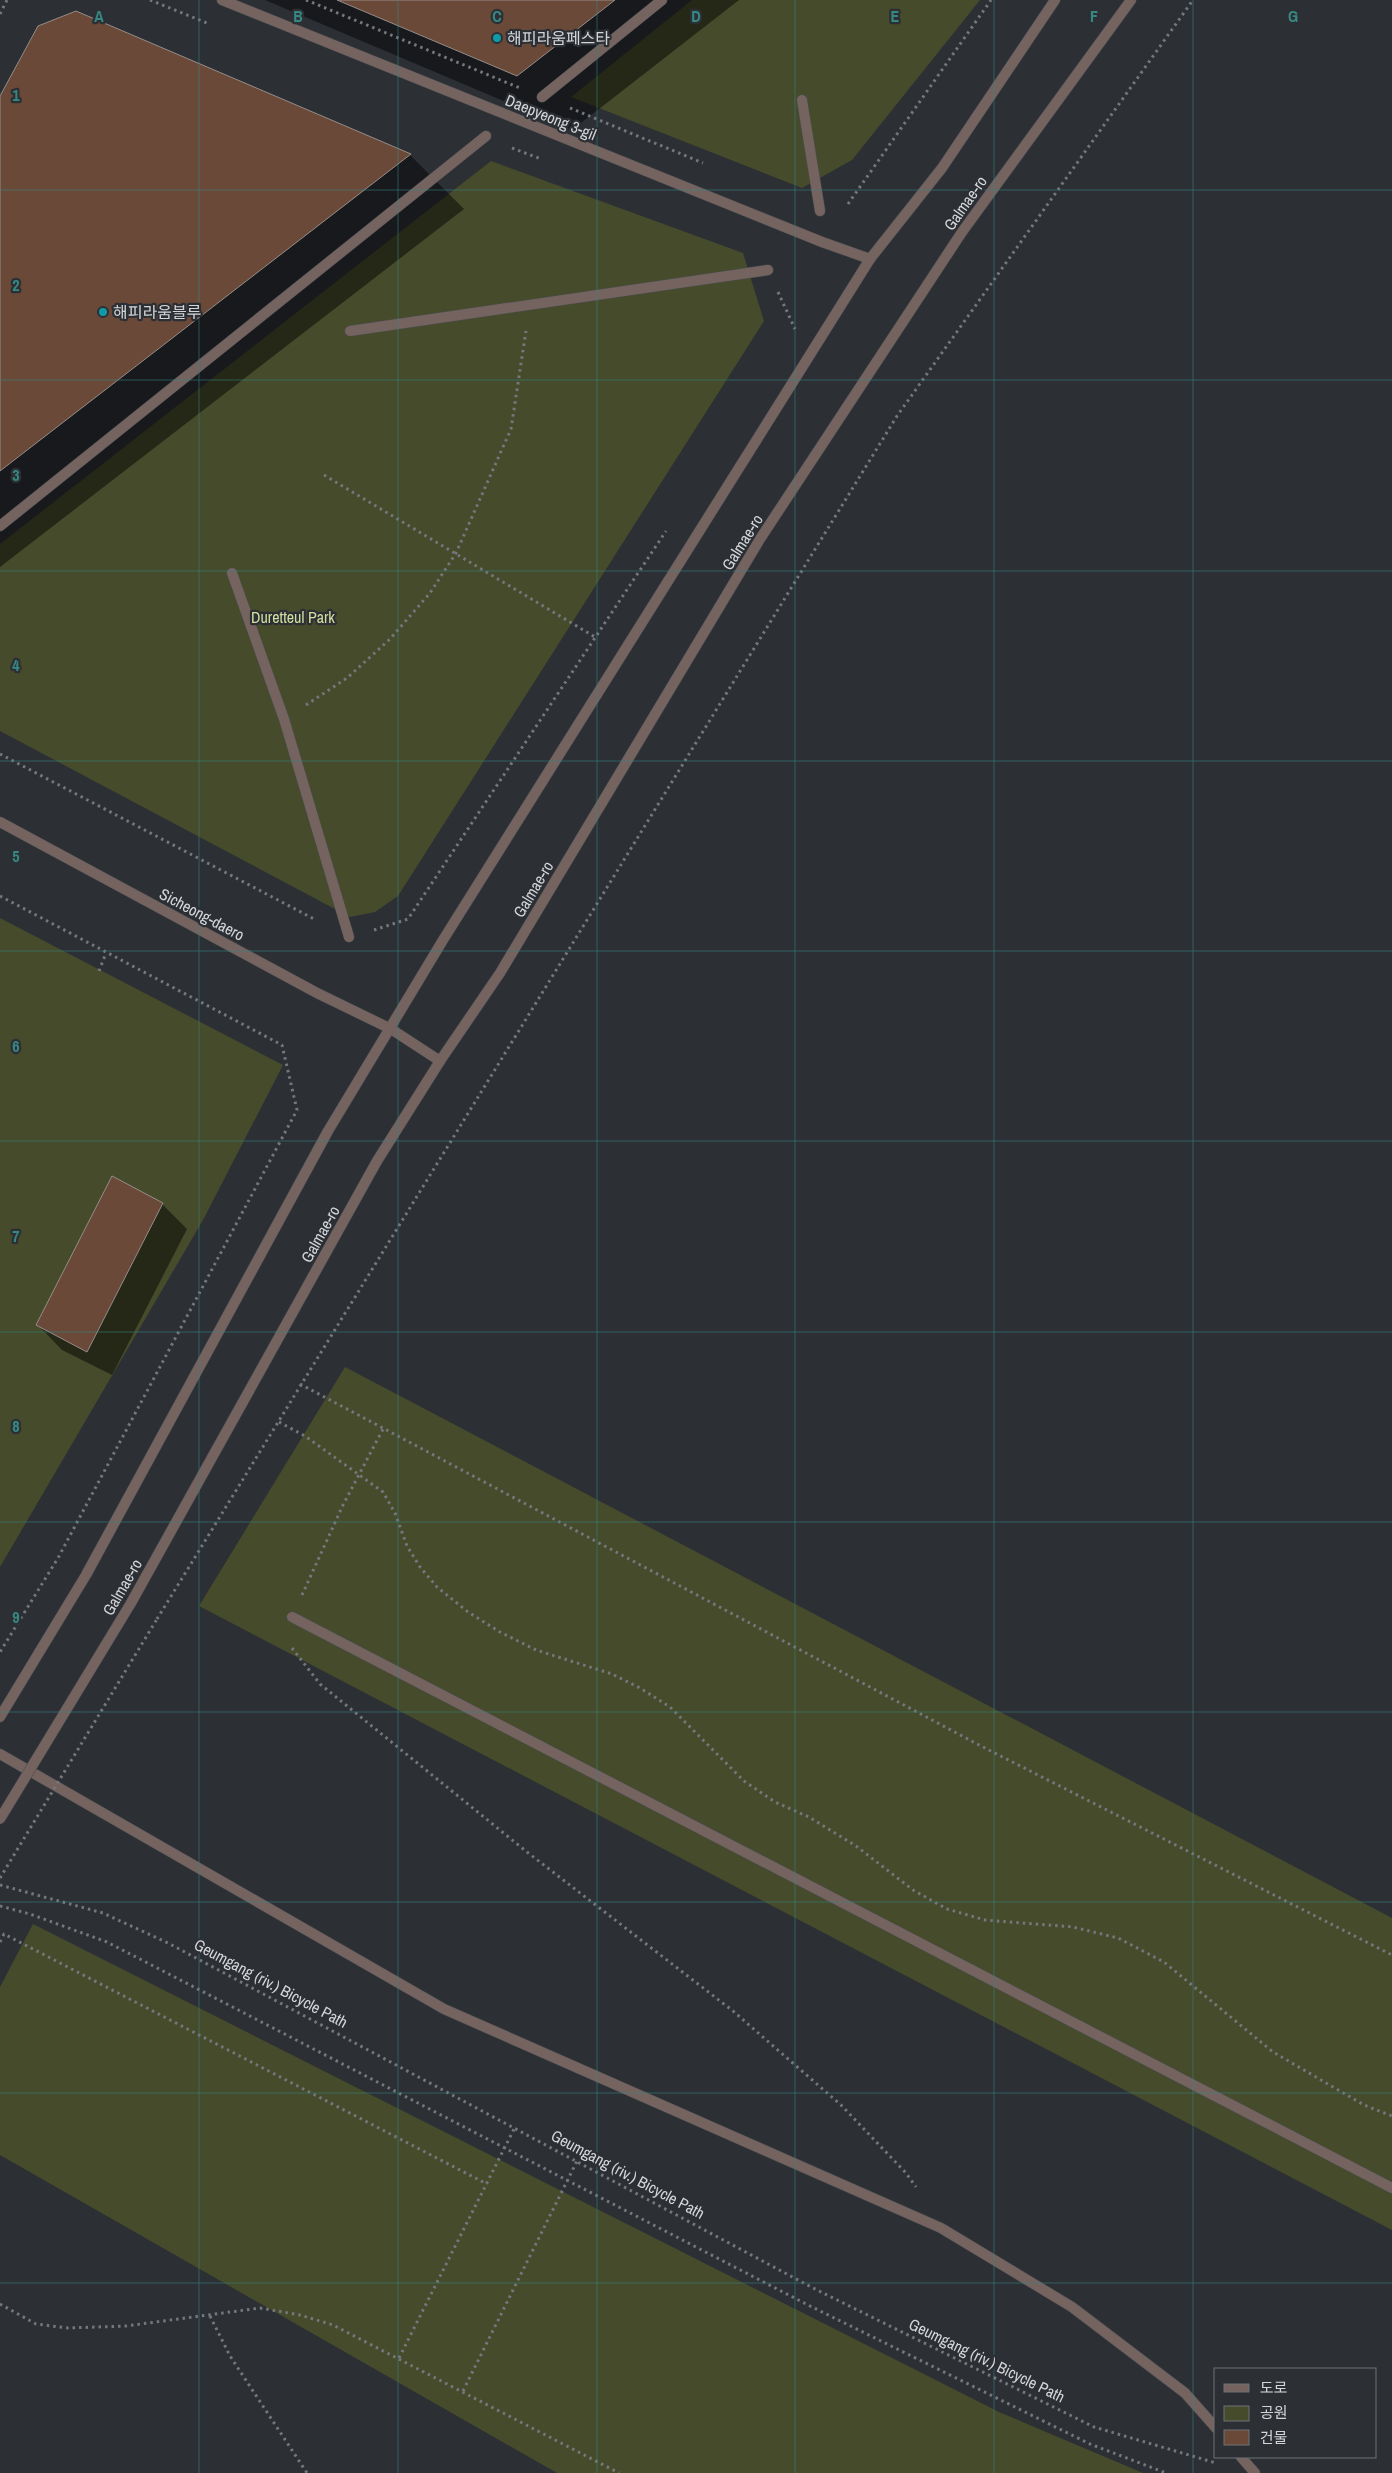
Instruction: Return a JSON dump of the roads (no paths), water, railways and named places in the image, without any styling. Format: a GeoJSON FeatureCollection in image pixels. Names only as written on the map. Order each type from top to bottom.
{"type":"FeatureCollection","features":[{"type":"Feature","properties":{"kind":"street","name":"Daepyeong 3-gil"},"geometry":{"type":"LineString","coordinates":[[222,0],[822,242],[870,259]]}},
{"type":"Feature","properties":{"kind":"street"},"geometry":{"type":"LineString","coordinates":[[542,97],[662,0]]}},
{"type":"Feature","properties":{"kind":"street"},"geometry":{"type":"LineString","coordinates":[[0,1717],[86,1575],[328,1131],[444,940],[870,259],[942,168],[1055,0]]}},
{"type":"Feature","properties":{"kind":"street","name":"Galmae-ro"},"geometry":{"type":"LineString","coordinates":[[0,1819],[131,1603],[378,1161],[440,1061],[500,973],[760,539],[962,232],[1131,0]]}},
{"type":"Feature","properties":{"kind":"street"},"geometry":{"type":"LineString","coordinates":[[802,100],[820,211]]}},
{"type":"Feature","properties":{"kind":"street"},"geometry":{"type":"LineString","coordinates":[[0,526],[486,136]]}},
{"type":"Feature","properties":{"kind":"street"},"geometry":{"type":"LineString","coordinates":[[350,331],[768,270]]}},
{"type":"Feature","properties":{"kind":"street"},"geometry":{"type":"LineString","coordinates":[[232,573],[284,719],[349,937]]}},
{"type":"Feature","properties":{"kind":"street","name":"Sicheong-daero"},"geometry":{"type":"LineString","coordinates":[[0,822],[317,993],[390,1030],[440,1061]]}},
{"type":"Feature","properties":{"kind":"street"},"geometry":{"type":"LineString","coordinates":[[292,1617],[1392,2188]]}},
{"type":"Feature","properties":{"kind":"street"},"geometry":{"type":"LineString","coordinates":[[0,1754],[444,2010],[941,2228],[1072,2307],[1185,2393],[1214,2426]]}},
{"type":"Feature","properties":{"kind":"street"},"geometry":{"type":"LineString","coordinates":[[1242,2458],[1255,2473]]}},
{"type":"Feature","properties":{"kind":"place","name":"해피라움페스타"},"geometry":{"type":"Point","coordinates":[497,38]}},
{"type":"Feature","properties":{"kind":"place","name":"해피라움블루"},"geometry":{"type":"Point","coordinates":[103,312]}},
{"type":"Feature","properties":{"kind":"park label","name":"Duretteul Park"},"geometry":{"type":"Point","coordinates":[293,617]}}]}
